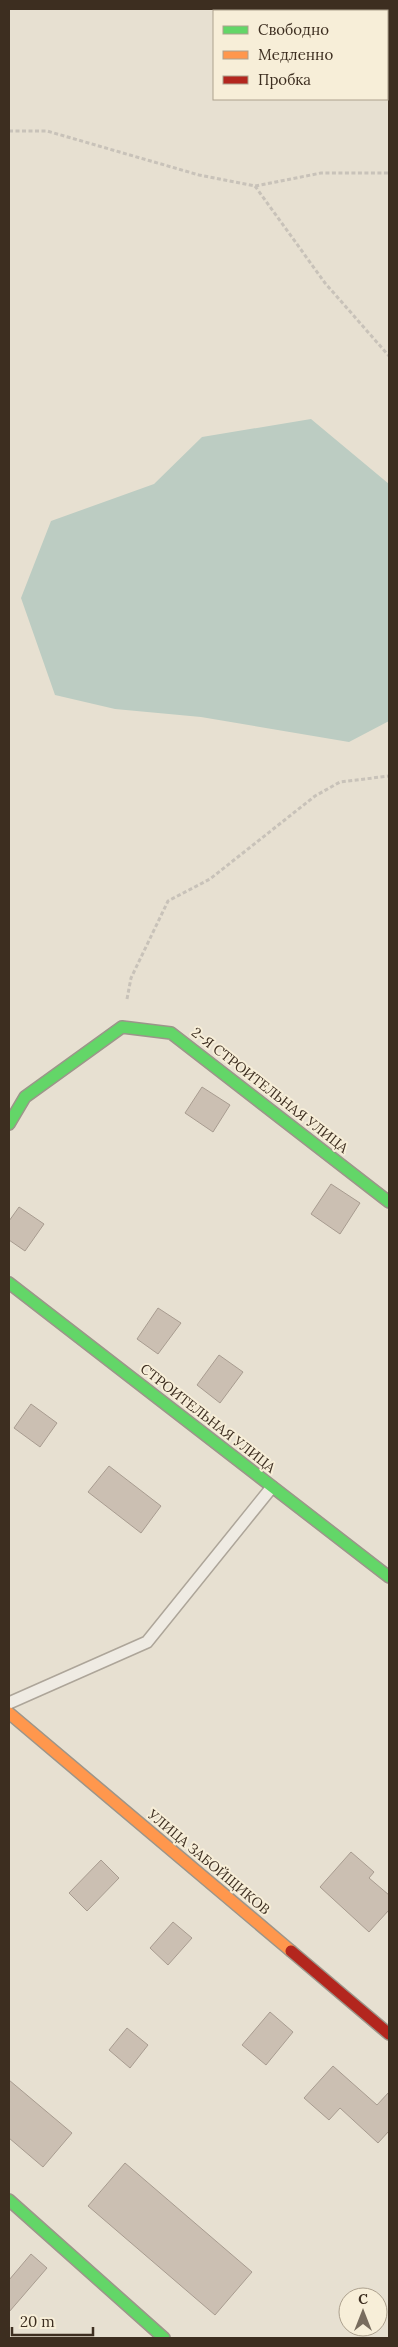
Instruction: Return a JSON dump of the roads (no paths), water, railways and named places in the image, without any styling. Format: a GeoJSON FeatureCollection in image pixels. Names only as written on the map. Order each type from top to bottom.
{"type":"FeatureCollection","features":[{"type":"Feature","properties":{"kind":"street","name":"2-Я СТРОИТЕЛЬНАЯ УЛИЦА"},"geometry":{"type":"LineString","coordinates":[[9,1124],[25,1097],[122,1027],[171,1033],[389,1202]]}},
{"type":"Feature","properties":{"kind":"street","name":"СТРОИТЕЛЬНАЯ УЛИЦА"},"geometry":{"type":"LineString","coordinates":[[9,1283],[389,1577]]}},
{"type":"Feature","properties":{"kind":"street","name":"УЛИЦА ЗАБОЙЩИКОВ"},"geometry":{"type":"LineString","coordinates":[[9,1713],[389,2034]]}},
{"type":"Feature","properties":{"kind":"street"},"geometry":{"type":"LineString","coordinates":[[9,2200],[164,2338]]}},
{"type":"Feature","properties":{"kind":"lane"},"geometry":{"type":"LineString","coordinates":[[9,1703],[147,1642],[272,1486]]}}]}
